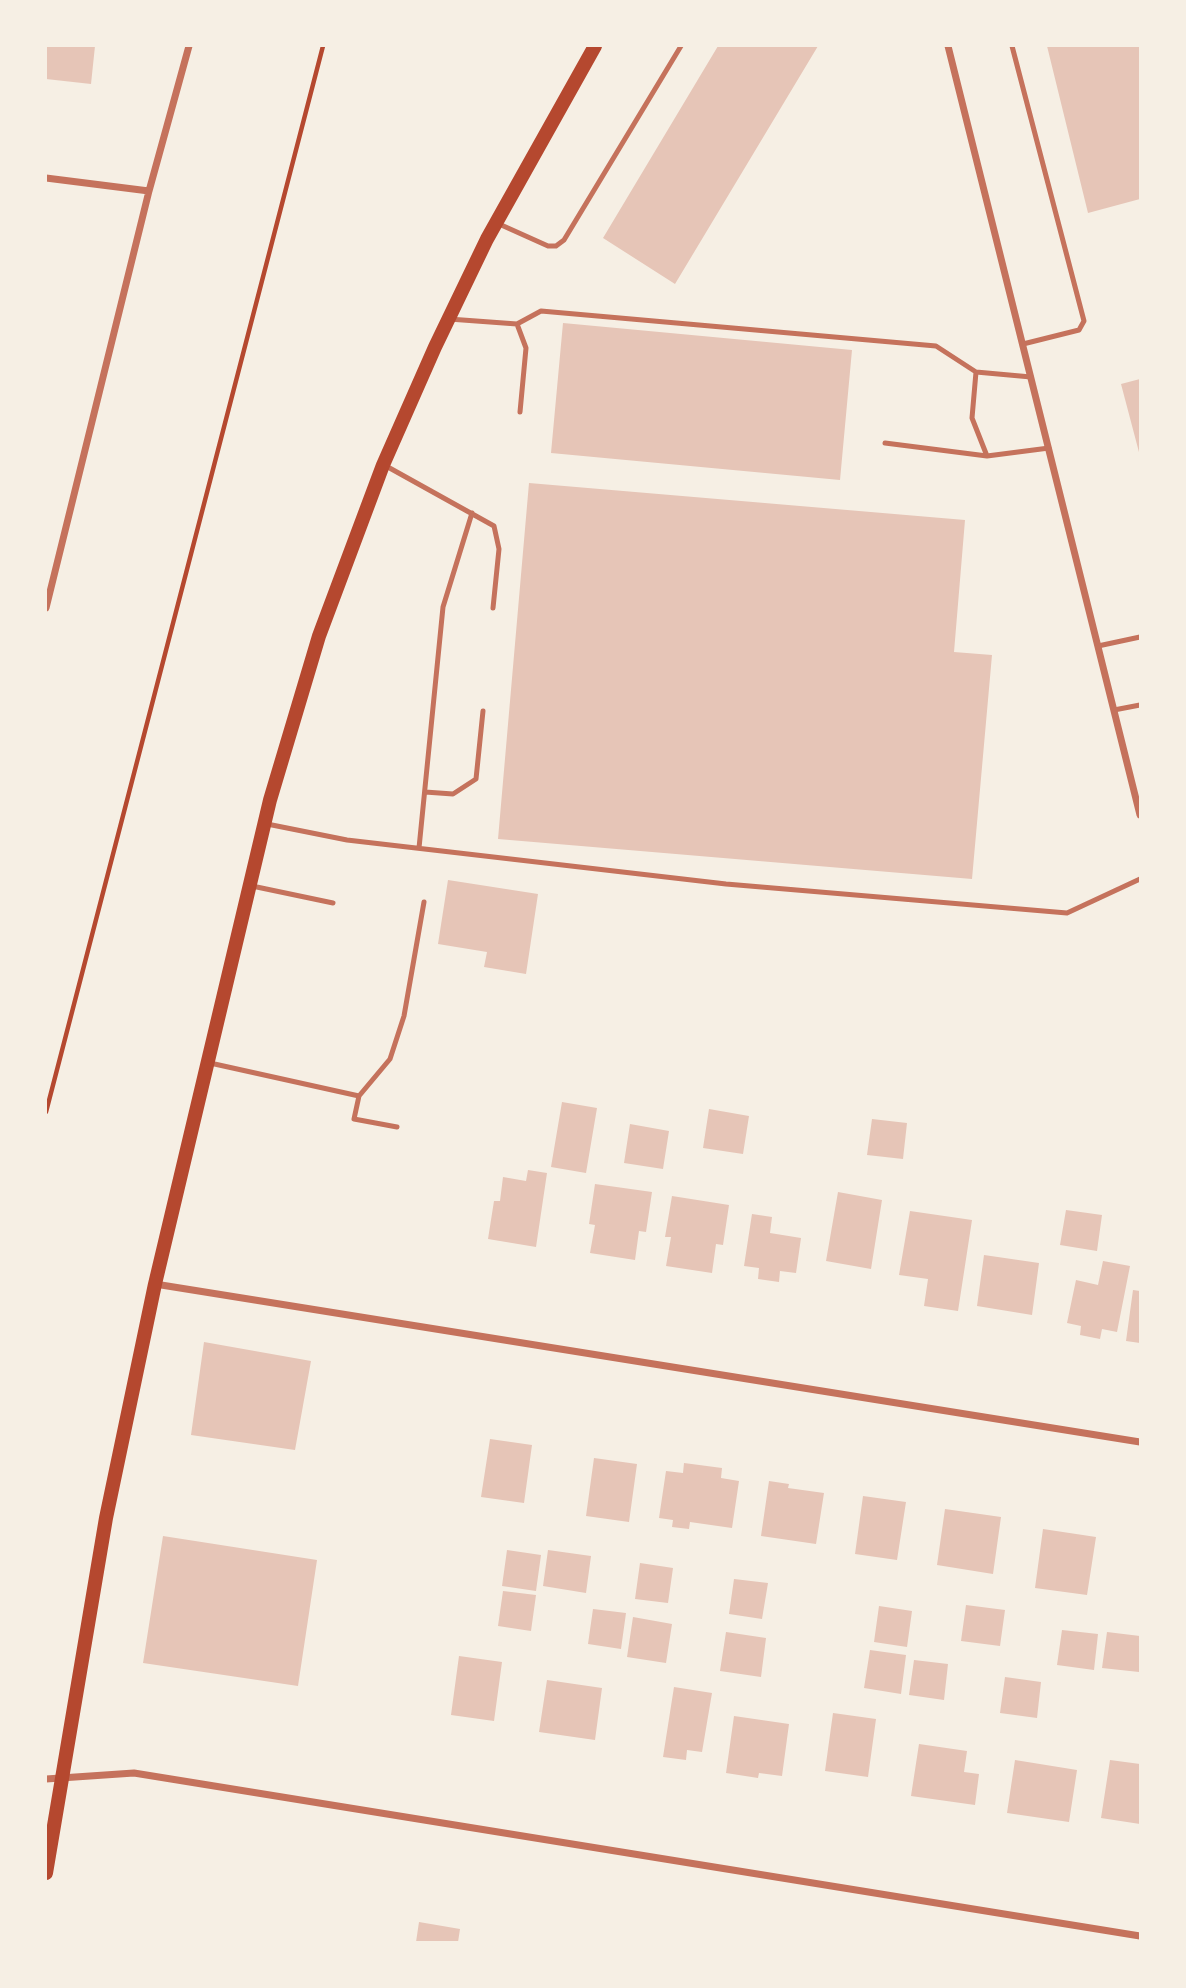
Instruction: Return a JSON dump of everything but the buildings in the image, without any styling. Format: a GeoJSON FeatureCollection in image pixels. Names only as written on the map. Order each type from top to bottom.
{"type":"FeatureCollection","features":[{"type":"Feature","properties":{"kind":"main road"},"geometry":{"type":"LineString","coordinates":[[46,1873],[53,1778],[155,1284],[264,823],[319,636],[383,465],[448,319],[496,222],[595,46]]}},
{"type":"Feature","properties":{"kind":"street"},"geometry":{"type":"LineString","coordinates":[[46,608],[149,191],[189,46]]}},
{"type":"Feature","properties":{"kind":"street"},"geometry":{"type":"LineString","coordinates":[[948,46],[1139,801],[1140,815]]}},
{"type":"Feature","properties":{"kind":"street"},"geometry":{"type":"LineString","coordinates":[[46,178],[149,191]]}},
{"type":"Feature","properties":{"kind":"street"},"geometry":{"type":"LineString","coordinates":[[155,1284],[1140,1442]]}},
{"type":"Feature","properties":{"kind":"street"},"geometry":{"type":"LineString","coordinates":[[53,1778],[134,1773],[1140,1936]]}},
{"type":"Feature","properties":{"kind":"lane"},"geometry":{"type":"LineString","coordinates":[[496,222],[548,246],[556,246],[564,240],[681,46]]}},
{"type":"Feature","properties":{"kind":"lane"},"geometry":{"type":"LineString","coordinates":[[1012,46],[1084,321],[1079,330],[1023,344]]}},
{"type":"Feature","properties":{"kind":"lane"},"geometry":{"type":"LineString","coordinates":[[448,319],[517,324],[541,311],[936,346],[976,372],[1031,377]]}},
{"type":"Feature","properties":{"kind":"lane"},"geometry":{"type":"LineString","coordinates":[[517,324],[526,348],[520,412]]}},
{"type":"Feature","properties":{"kind":"lane"},"geometry":{"type":"LineString","coordinates":[[976,372],[972,418],[987,456]]}},
{"type":"Feature","properties":{"kind":"lane"},"geometry":{"type":"LineString","coordinates":[[885,443],[987,456],[1049,448]]}},
{"type":"Feature","properties":{"kind":"lane"},"geometry":{"type":"LineString","coordinates":[[383,465],[494,526],[499,549],[493,608]]}},
{"type":"Feature","properties":{"kind":"lane"},"geometry":{"type":"LineString","coordinates":[[419,848],[443,607],[472,513]]}},
{"type":"Feature","properties":{"kind":"lane"},"geometry":{"type":"LineString","coordinates":[[1098,646],[1140,637]]}},
{"type":"Feature","properties":{"kind":"lane"},"geometry":{"type":"LineString","coordinates":[[1114,710],[1140,705]]}},
{"type":"Feature","properties":{"kind":"lane"},"geometry":{"type":"LineString","coordinates":[[425,792],[453,794],[476,779],[483,711]]}},
{"type":"Feature","properties":{"kind":"lane"},"geometry":{"type":"LineString","coordinates":[[264,823],[347,840],[726,884],[1067,913],[1140,878]]}},
{"type":"Feature","properties":{"kind":"lane"},"geometry":{"type":"LineString","coordinates":[[249,885],[332,903]]}},
{"type":"Feature","properties":{"kind":"lane"},"geometry":{"type":"LineString","coordinates":[[397,1127],[354,1119],[359,1096],[390,1059],[404,1016],[424,902]]}},
{"type":"Feature","properties":{"kind":"lane"},"geometry":{"type":"LineString","coordinates":[[206,1062],[359,1096]]}},
{"type":"Feature","properties":{"kind":"path"},"geometry":{"type":"LineString","coordinates":[[46,1112],[323,46]]}}]}
